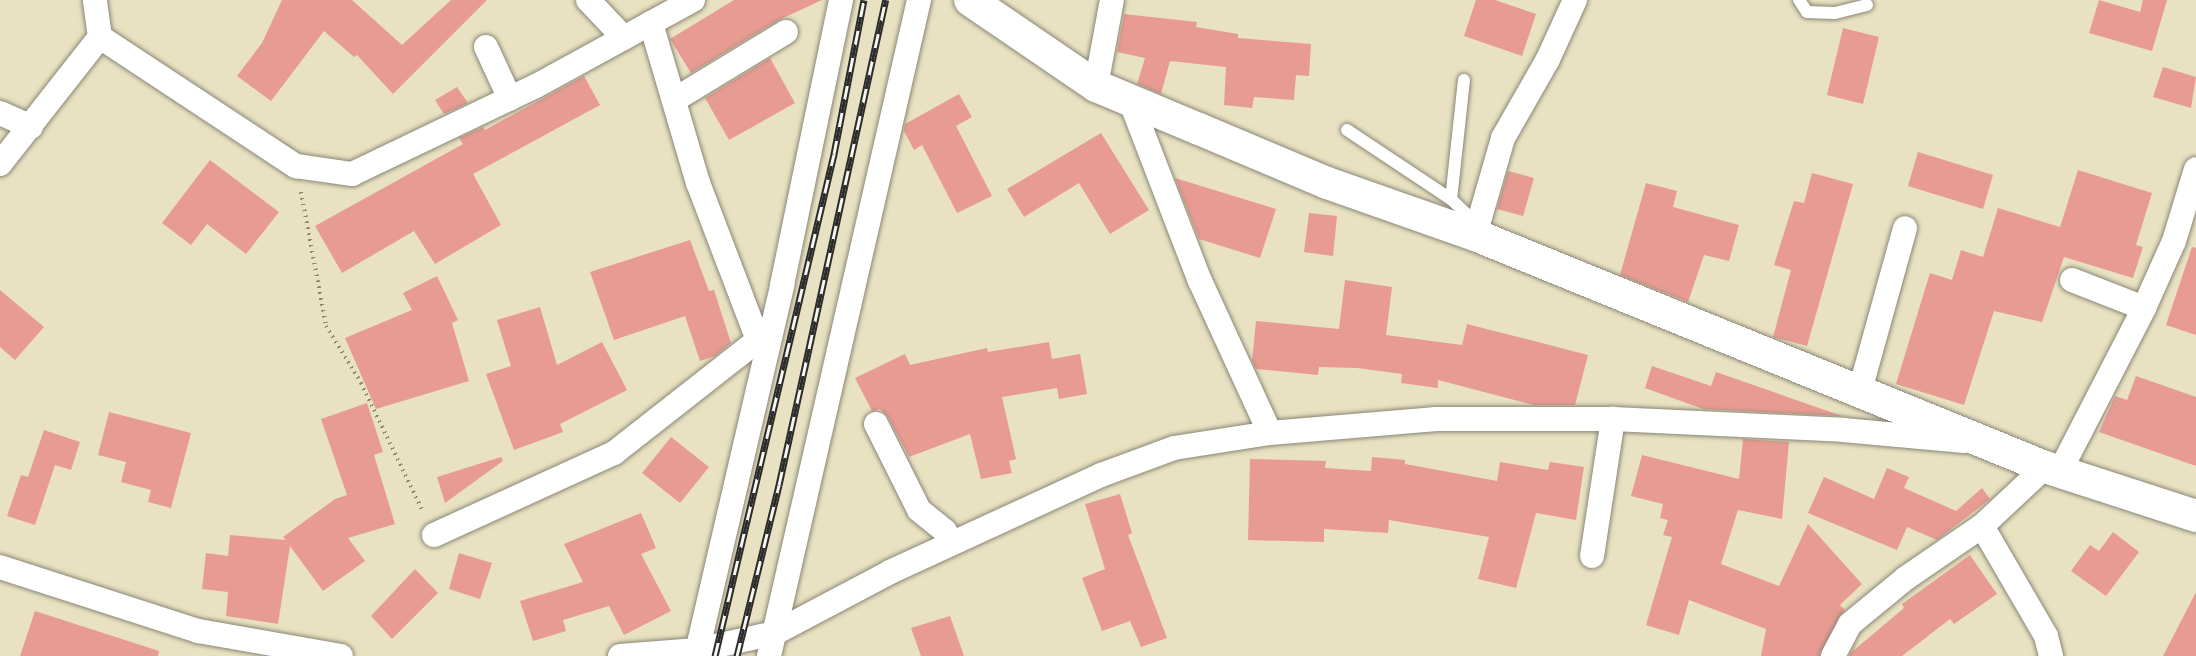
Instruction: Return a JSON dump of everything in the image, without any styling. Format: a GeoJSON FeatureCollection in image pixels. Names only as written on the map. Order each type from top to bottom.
{"type":"FeatureCollection","features":[{"type":"Feature","properties":{"kind":"street"},"geometry":{"type":"LineString","coordinates":[[0,164],[100,37],[95,0]]}},
{"type":"Feature","properties":{"kind":"street"},"geometry":{"type":"LineString","coordinates":[[588,0],[624,38]]}},
{"type":"Feature","properties":{"kind":"street"},"geometry":{"type":"LineString","coordinates":[[100,37],[296,166],[352,174],[510,99],[693,0]]}},
{"type":"Feature","properties":{"kind":"street"},"geometry":{"type":"LineString","coordinates":[[697,653],[782,285],[841,0]]}},
{"type":"Feature","properties":{"kind":"street"},"geometry":{"type":"LineString","coordinates":[[772,645],[919,0]]}},
{"type":"Feature","properties":{"kind":"street"},"geometry":{"type":"LineString","coordinates":[[970,0],[1096,86],[1327,183],[1477,230],[1859,394],[2052,470],[2196,516]]}},
{"type":"Feature","properties":{"kind":"street"},"geometry":{"type":"LineString","coordinates":[[1096,86],[1112,0]]}},
{"type":"Feature","properties":{"kind":"street"},"geometry":{"type":"LineString","coordinates":[[1477,230],[1503,138],[1548,60],[1575,0]]}},
{"type":"Feature","properties":{"kind":"street"},"geometry":{"type":"LineString","coordinates":[[434,534],[614,453],[758,340],[698,183],[651,23]]}},
{"type":"Feature","properties":{"kind":"street"},"geometry":{"type":"LineString","coordinates":[[674,100],[786,32]]}},
{"type":"Feature","properties":{"kind":"street"},"geometry":{"type":"LineString","coordinates":[[486,48],[510,99]]}},
{"type":"Feature","properties":{"kind":"street"},"geometry":{"type":"LineString","coordinates":[[1130,100],[1200,281],[1270,433]]}},
{"type":"Feature","properties":{"kind":"street"},"geometry":{"type":"LineString","coordinates":[[0,113],[31,127]]}},
{"type":"Feature","properties":{"kind":"street"},"geometry":{"type":"LineString","coordinates":[[1833,656],[1850,624],[1906,578],[1982,526],[2052,470],[2144,308],[2174,241],[2196,169]]}},
{"type":"Feature","properties":{"kind":"street"},"geometry":{"type":"LineString","coordinates":[[1859,394],[1905,228]]}},
{"type":"Feature","properties":{"kind":"street"},"geometry":{"type":"LineString","coordinates":[[2072,280],[2144,308]]}},
{"type":"Feature","properties":{"kind":"street"},"geometry":{"type":"LineString","coordinates":[[620,656],[697,653],[772,645],[948,538],[1101,475],[1174,448],[1270,433],[1436,419],[1613,419],[1844,430],[1985,442]]}},
{"type":"Feature","properties":{"kind":"street"},"geometry":{"type":"LineString","coordinates":[[1592,556],[1613,419]]}},
{"type":"Feature","properties":{"kind":"street"},"geometry":{"type":"LineString","coordinates":[[876,424],[919,510],[948,538]]}},
{"type":"Feature","properties":{"kind":"street"},"geometry":{"type":"LineString","coordinates":[[1982,526],[2046,636],[2051,656]]}},
{"type":"Feature","properties":{"kind":"street"},"geometry":{"type":"LineString","coordinates":[[0,567],[198,631],[341,656]]}},
{"type":"Feature","properties":{"kind":"lane"},"geometry":{"type":"LineString","coordinates":[[1799,0],[1807,12],[1834,13],[1867,5]]}},
{"type":"Feature","properties":{"kind":"lane"},"geometry":{"type":"LineString","coordinates":[[1451,199],[1464,80]]}},
{"type":"Feature","properties":{"kind":"lane"},"geometry":{"type":"LineString","coordinates":[[1347,130],[1451,199],[1477,230]]}},
{"type":"Feature","properties":{"kind":"path"},"geometry":{"type":"LineString","coordinates":[[296,166],[326,326],[362,383],[434,534]]}},
{"type":"Feature","properties":{"kind":"building"},"geometry":{"type":"Polygon","coordinates":[[[282,0],[352,0],[402,45],[451,0],[487,0],[393,94],[357,55],[354,57],[324,31],[271,101],[237,76],[262,43],[282,0]]]}},
{"type":"Feature","properties":{"kind":"building"},"geometry":{"type":"Polygon","coordinates":[[[734,0],[822,0],[779,20],[691,73],[670,39],[734,0]]]}},
{"type":"Feature","properties":{"kind":"building"},"geometry":{"type":"Polygon","coordinates":[[[1476,0],[1495,0],[1536,14],[1522,56],[1464,36],[1476,0]]]}},
{"type":"Feature","properties":{"kind":"building"},"geometry":{"type":"Polygon","coordinates":[[[2099,0],[2140,12],[2143,0],[2167,0],[2152,51],[2089,33],[2099,0]]]}},
{"type":"Feature","properties":{"kind":"building"},"geometry":{"type":"Polygon","coordinates":[[[1124,14],[1197,22],[1196,27],[1238,34],[1238,38],[1311,44],[1309,76],[1296,75],[1294,100],[1254,97],[1252,108],[1224,105],[1226,67],[1170,61],[1161,94],[1137,84],[1145,58],[1117,52],[1124,14]]]}},
{"type":"Feature","properties":{"kind":"building"},"geometry":{"type":"Polygon","coordinates":[[[1843,28],[1879,37],[1863,104],[1827,95],[1843,28]]]}},
{"type":"Feature","properties":{"kind":"building"},"geometry":{"type":"Polygon","coordinates":[[[770,58],[795,103],[729,140],[705,98],[770,58]]]}},
{"type":"Feature","properties":{"kind":"building"},"geometry":{"type":"Polygon","coordinates":[[[2163,67],[2196,77],[2191,108],[2153,97],[2163,67]]]}},
{"type":"Feature","properties":{"kind":"building"},"geometry":{"type":"Polygon","coordinates":[[[584,76],[600,105],[473,174],[501,225],[435,264],[414,231],[342,273],[315,226],[463,144],[459,138],[483,127],[485,130],[584,76]]]}},
{"type":"Feature","properties":{"kind":"building"},"geometry":{"type":"Polygon","coordinates":[[[457,87],[468,103],[444,114],[435,100],[457,87]]]}},
{"type":"Feature","properties":{"kind":"building"},"geometry":{"type":"Polygon","coordinates":[[[959,94],[972,117],[956,126],[992,196],[957,213],[922,145],[914,150],[904,131],[905,124],[959,94]]]}},
{"type":"Feature","properties":{"kind":"building"},"geometry":{"type":"Polygon","coordinates":[[[1101,133],[1149,210],[1110,234],[1079,183],[1024,217],[1007,189],[1101,133]]]}},
{"type":"Feature","properties":{"kind":"building"},"geometry":{"type":"Polygon","coordinates":[[[1918,152],[1993,175],[1983,209],[1908,186],[1918,152]]]}},
{"type":"Feature","properties":{"kind":"building"},"geometry":{"type":"Polygon","coordinates":[[[210,160],[279,212],[246,254],[207,224],[191,245],[162,223],[210,160]]]}},
{"type":"Feature","properties":{"kind":"building"},"geometry":{"type":"Polygon","coordinates":[[[2078,170],[2152,193],[2136,245],[2143,247],[2133,278],[2064,257],[2042,322],[1994,311],[1964,405],[1896,384],[1930,273],[1952,280],[1961,250],[1983,257],[1998,208],[2060,227],[2078,170]]]}},
{"type":"Feature","properties":{"kind":"building"},"geometry":{"type":"Polygon","coordinates":[[[1508,171],[1534,178],[1523,216],[1497,209],[1508,171]]]}},
{"type":"Feature","properties":{"kind":"building"},"geometry":{"type":"Polygon","coordinates":[[[1812,173],[1853,184],[1807,346],[1773,337],[1791,270],[1774,265],[1794,201],[1804,203],[1812,173]]]}},
{"type":"Feature","properties":{"kind":"building"},"geometry":{"type":"Polygon","coordinates":[[[1175,178],[1276,209],[1260,258],[1199,239],[1175,178]]]}},
{"type":"Feature","properties":{"kind":"building"},"geometry":{"type":"Polygon","coordinates":[[[1646,183],[1677,191],[1673,207],[1739,225],[1729,261],[1704,255],[1688,302],[1620,275],[1646,183]]]}},
{"type":"Feature","properties":{"kind":"building"},"geometry":{"type":"Polygon","coordinates":[[[1309,213],[1337,216],[1333,256],[1304,252],[1309,213]]]}},
{"type":"Feature","properties":{"kind":"building"},"geometry":{"type":"Polygon","coordinates":[[[690,240],[709,291],[714,290],[731,343],[715,356],[700,361],[685,316],[614,340],[590,272],[690,240]]]}},
{"type":"Feature","properties":{"kind":"building"},"geometry":{"type":"Polygon","coordinates":[[[2192,247],[2196,248],[2196,335],[2166,325],[2192,247]]]}},
{"type":"Feature","properties":{"kind":"building"},"geometry":{"type":"Polygon","coordinates":[[[437,276],[458,320],[452,323],[469,381],[376,409],[345,338],[412,310],[403,293],[437,276]]]}},
{"type":"Feature","properties":{"kind":"building"},"geometry":{"type":"Polygon","coordinates":[[[1345,280],[1392,287],[1386,335],[1462,345],[1467,324],[1588,355],[1575,405],[1534,405],[1438,380],[1438,388],[1401,383],[1402,374],[1357,368],[1319,367],[1318,375],[1256,369],[1252,361],[1256,321],[1339,329],[1345,280]]]}},
{"type":"Feature","properties":{"kind":"building"},"geometry":{"type":"Polygon","coordinates":[[[0,290],[44,327],[15,360],[0,347],[0,290]]]}},
{"type":"Feature","properties":{"kind":"building"},"geometry":{"type":"Polygon","coordinates":[[[540,307],[557,365],[602,342],[627,390],[560,424],[563,432],[514,450],[486,374],[511,366],[497,320],[540,307]]]}},
{"type":"Feature","properties":{"kind":"building"},"geometry":{"type":"Polygon","coordinates":[[[1049,342],[1052,359],[1080,354],[1087,394],[1059,399],[1057,388],[1002,397],[1016,459],[1009,461],[1012,473],[981,479],[970,434],[909,457],[888,417],[880,409],[872,411],[855,378],[905,354],[910,365],[987,348],[988,352],[1049,342]]]}},
{"type":"Feature","properties":{"kind":"building"},"geometry":{"type":"Polygon","coordinates":[[[1652,366],[1711,386],[1716,372],[1842,416],[1703,409],[1645,388],[1652,366]]]}},
{"type":"Feature","properties":{"kind":"building"},"geometry":{"type":"Polygon","coordinates":[[[2136,376],[2196,397],[2196,466],[2099,432],[2115,396],[2127,400],[2136,376]]]}},
{"type":"Feature","properties":{"kind":"building"},"geometry":{"type":"Polygon","coordinates":[[[367,403],[383,452],[374,455],[395,524],[348,538],[365,561],[323,591],[290,546],[278,624],[226,616],[228,592],[202,589],[206,553],[228,556],[230,535],[286,540],[283,537],[335,499],[347,495],[321,419],[367,403]]]}},
{"type":"Feature","properties":{"kind":"building"},"geometry":{"type":"Polygon","coordinates":[[[109,412],[191,433],[171,508],[148,502],[151,490],[121,482],[126,462],[98,455],[109,412]]]}},
{"type":"Feature","properties":{"kind":"building"},"geometry":{"type":"Polygon","coordinates":[[[44,430],[80,442],[71,470],[55,465],[35,525],[7,516],[21,475],[28,477],[44,430]]]}},
{"type":"Feature","properties":{"kind":"building"},"geometry":{"type":"Polygon","coordinates":[[[671,437],[709,467],[680,503],[642,473],[671,437]]]}},
{"type":"Feature","properties":{"kind":"building"},"geometry":{"type":"Polygon","coordinates":[[[1743,439],[1789,442],[1782,519],[1738,510],[1721,564],[1779,586],[1808,524],[1862,584],[1840,605],[1845,610],[1819,656],[1761,656],[1766,629],[1689,600],[1679,635],[1646,625],[1672,537],[1663,535],[1668,520],[1660,518],[1663,504],[1631,496],[1642,455],[1739,479],[1743,439]]]}},
{"type":"Feature","properties":{"kind":"building"},"geometry":{"type":"Polygon","coordinates":[[[501,457],[503,461],[445,503],[437,477],[501,457]]]}},
{"type":"Feature","properties":{"kind":"building"},"geometry":{"type":"Polygon","coordinates":[[[1372,457],[1405,460],[1405,464],[1497,481],[1500,462],[1548,470],[1550,462],[1584,467],[1576,520],[1536,513],[1516,588],[1478,579],[1489,537],[1389,520],[1388,533],[1324,529],[1324,542],[1248,540],[1250,459],[1326,461],[1325,468],[1371,471],[1372,457]]]}},
{"type":"Feature","properties":{"kind":"building"},"geometry":{"type":"Polygon","coordinates":[[[1887,468],[1909,477],[1904,488],[1956,511],[1982,488],[1990,499],[1937,540],[1907,527],[1897,550],[1808,513],[1824,477],[1874,499],[1887,468]]]}},
{"type":"Feature","properties":{"kind":"building"},"geometry":{"type":"Polygon","coordinates":[[[1120,494],[1132,533],[1128,535],[1167,638],[1141,647],[1130,621],[1102,631],[1082,578],[1105,569],[1085,504],[1120,494]]]}},
{"type":"Feature","properties":{"kind":"building"},"geometry":{"type":"Polygon","coordinates":[[[641,513],[656,548],[641,554],[671,611],[624,635],[609,606],[563,620],[566,631],[533,641],[520,601],[583,582],[564,544],[641,513]]]}},
{"type":"Feature","properties":{"kind":"building"},"geometry":{"type":"Polygon","coordinates":[[[2113,532],[2139,552],[2106,596],[2071,571],[2090,545],[2099,551],[2113,532]]]}},
{"type":"Feature","properties":{"kind":"building"},"geometry":{"type":"Polygon","coordinates":[[[459,553],[492,563],[480,599],[449,589],[459,553]]]}},
{"type":"Feature","properties":{"kind":"building"},"geometry":{"type":"Polygon","coordinates":[[[1970,555],[1997,594],[1954,624],[1950,619],[1902,656],[1849,656],[1858,640],[1853,651],[1904,608],[1902,604],[1970,555]]]}},
{"type":"Feature","properties":{"kind":"building"},"geometry":{"type":"Polygon","coordinates":[[[415,569],[438,593],[392,639],[371,616],[415,569]]]}},
{"type":"Feature","properties":{"kind":"building"},"geometry":{"type":"Polygon","coordinates":[[[2196,592],[2196,656],[2163,656],[2196,592]]]}},
{"type":"Feature","properties":{"kind":"building"},"geometry":{"type":"Polygon","coordinates":[[[35,611],[159,651],[158,656],[20,656],[35,611]]]}},
{"type":"Feature","properties":{"kind":"building"},"geometry":{"type":"Polygon","coordinates":[[[950,616],[964,656],[921,656],[911,628],[950,616]]]}},
{"type":"Feature","properties":{"kind":"railway"},"geometry":{"type":"LineString","coordinates":[[715,656],[834,154],[864,0]]}},
{"type":"Feature","properties":{"kind":"railway"},"geometry":{"type":"LineString","coordinates":[[737,656],[779,485],[886,0]]}}]}
